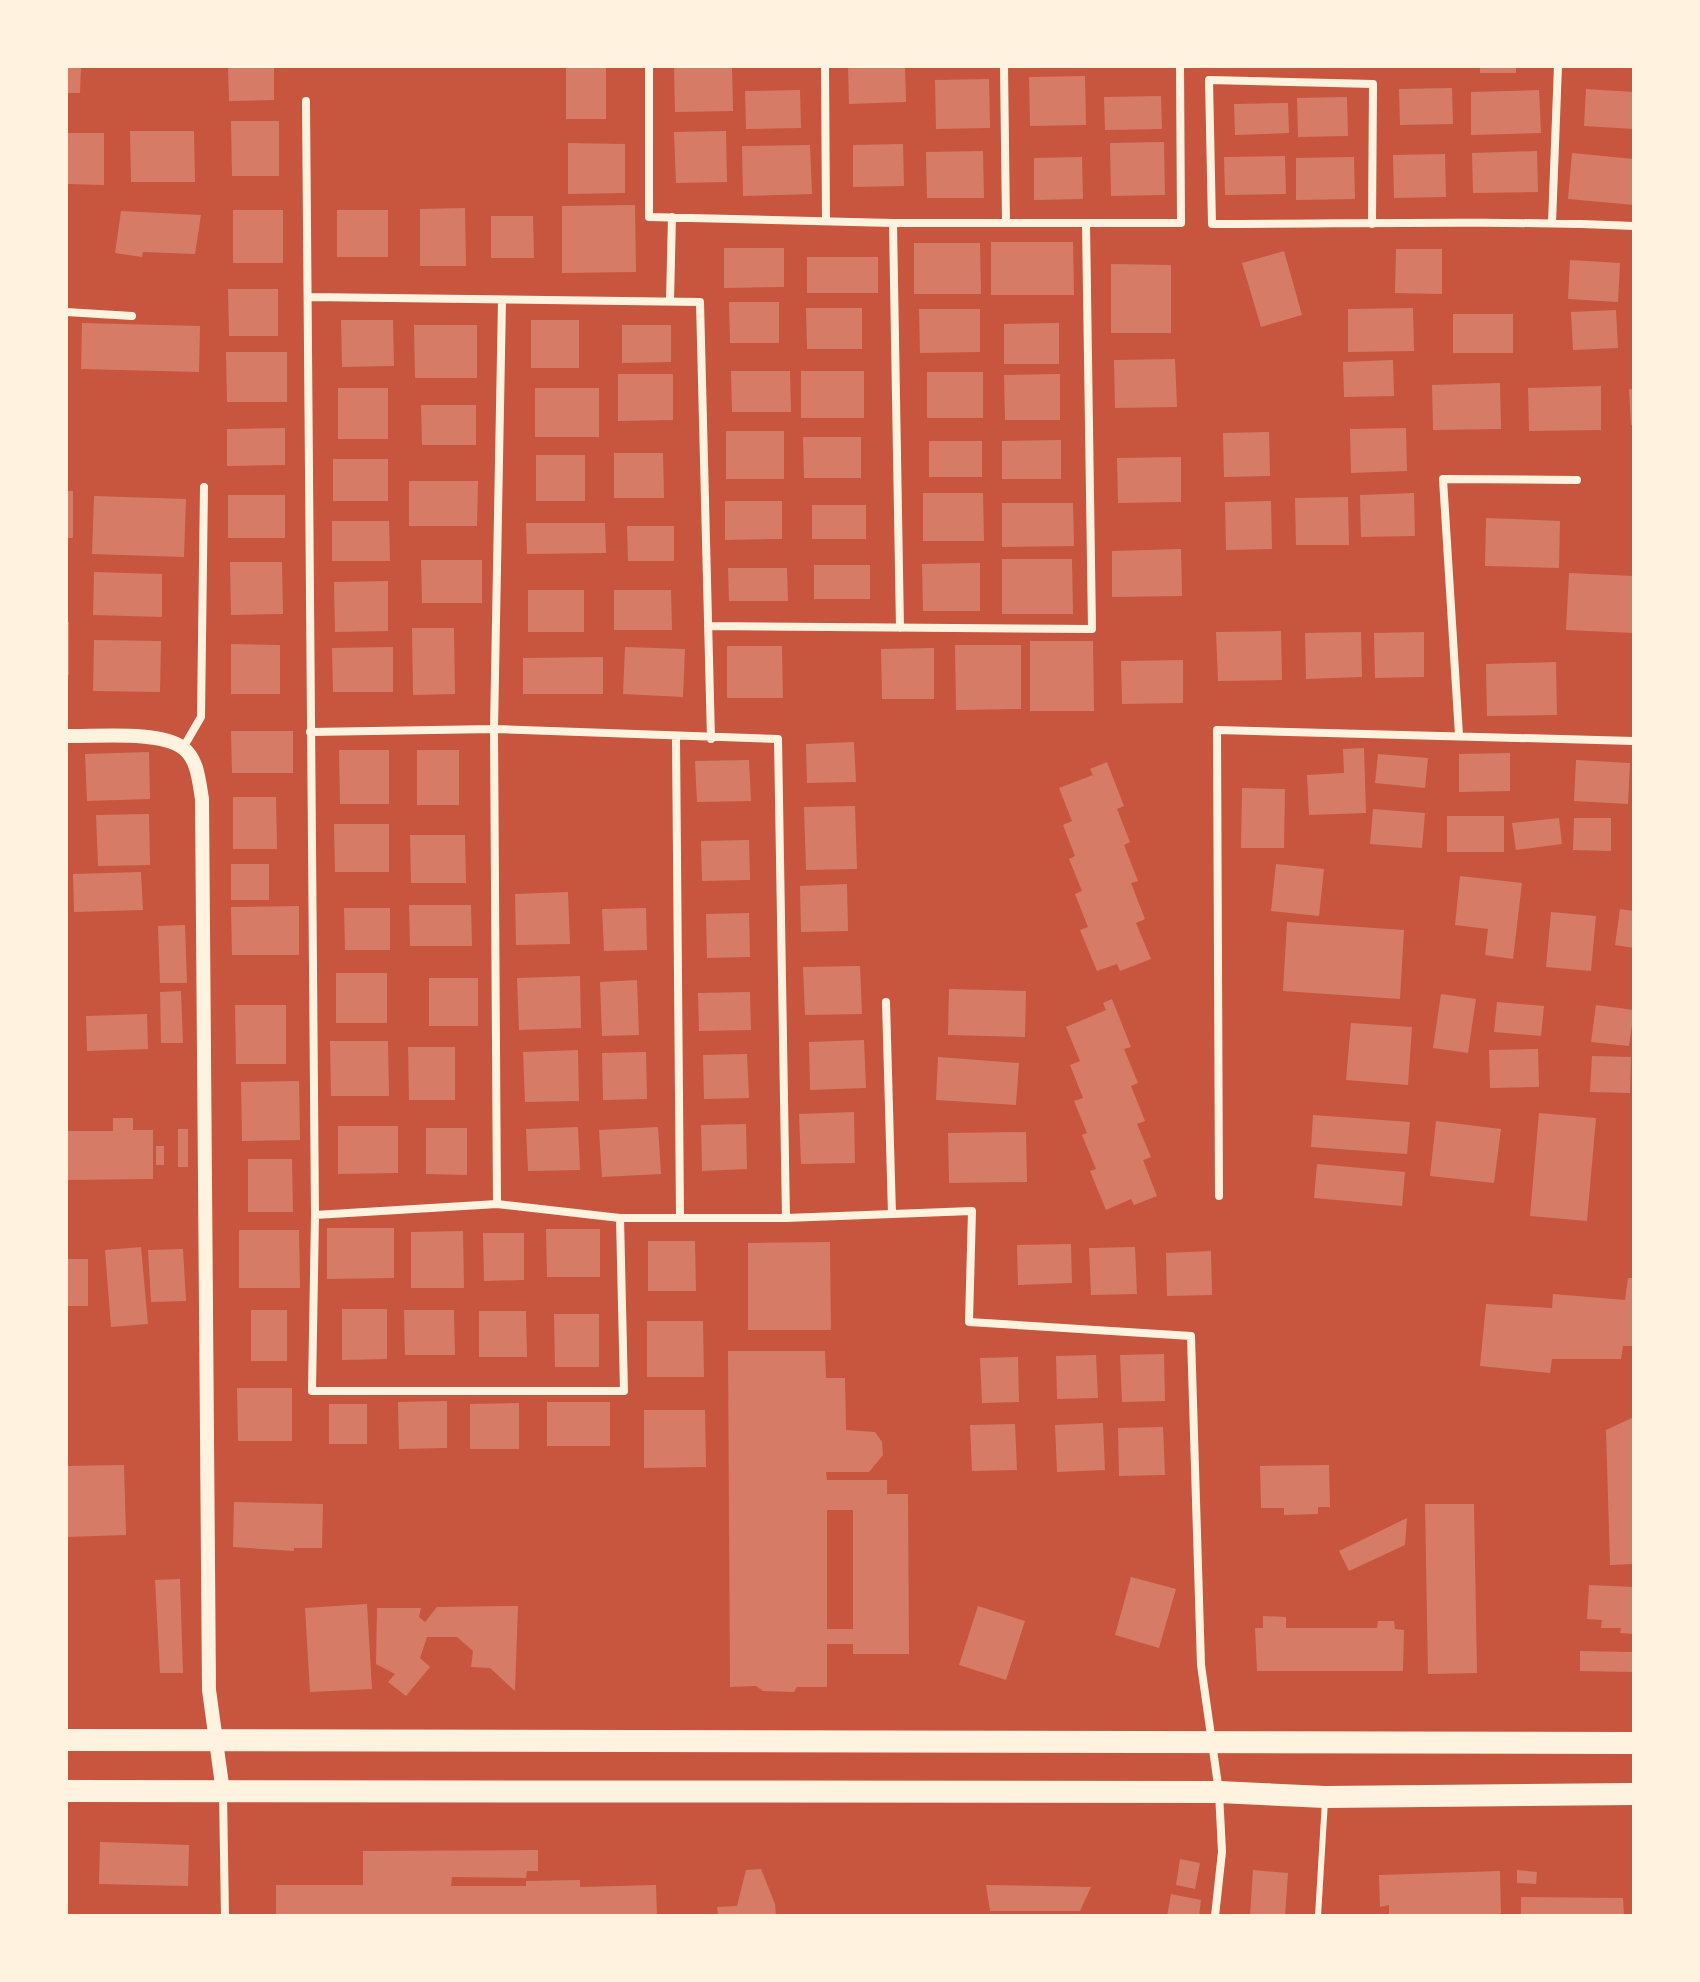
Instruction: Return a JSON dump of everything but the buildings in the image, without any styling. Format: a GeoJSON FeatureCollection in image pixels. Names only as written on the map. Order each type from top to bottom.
{"type":"FeatureCollection","features":[{"type":"Feature","properties":{"kind":"highway"},"geometry":{"type":"LineString","coordinates":[[66,1740],[1634,1743]]}},
{"type":"Feature","properties":{"kind":"highway"},"geometry":{"type":"LineString","coordinates":[[66,1791],[1219,1792],[1325,1797],[1634,1794]]}},
{"type":"Feature","properties":{"kind":"street"},"geometry":{"type":"LineString","coordinates":[[649,66],[649,217],[893,223],[1181,223],[1180,66]]}},
{"type":"Feature","properties":{"kind":"street"},"geometry":{"type":"LineString","coordinates":[[825,66],[826,219]]}},
{"type":"Feature","properties":{"kind":"street"},"geometry":{"type":"LineString","coordinates":[[1004,66],[1006,223]]}},
{"type":"Feature","properties":{"kind":"street"},"geometry":{"type":"LineString","coordinates":[[1552,223],[1558,66]]}},
{"type":"Feature","properties":{"kind":"street"},"geometry":{"type":"LineString","coordinates":[[1372,224],[1373,84],[1209,80],[1212,224],[1372,224],[1552,223],[1634,226]]}},
{"type":"Feature","properties":{"kind":"street"},"geometry":{"type":"LineString","coordinates":[[306,101],[315,1215],[312,1391],[624,1391],[620,1218]]}},
{"type":"Feature","properties":{"kind":"street"},"geometry":{"type":"LineString","coordinates":[[670,301],[672,217]]}},
{"type":"Feature","properties":{"kind":"street"},"geometry":{"type":"LineString","coordinates":[[893,223],[900,628]]}},
{"type":"Feature","properties":{"kind":"street"},"geometry":{"type":"LineString","coordinates":[[708,626],[1092,629],[1086,223]]}},
{"type":"Feature","properties":{"kind":"street"},"geometry":{"type":"LineString","coordinates":[[309,297],[700,302],[711,739]]}},
{"type":"Feature","properties":{"kind":"street"},"geometry":{"type":"LineString","coordinates":[[497,1204],[494,729],[502,300]]}},
{"type":"Feature","properties":{"kind":"street"},"geometry":{"type":"LineString","coordinates":[[66,312],[132,316]]}},
{"type":"Feature","properties":{"kind":"street"},"geometry":{"type":"LineString","coordinates":[[1459,735],[1443,479],[1577,480]]}},
{"type":"Feature","properties":{"kind":"street"},"geometry":{"type":"LineString","coordinates":[[183,748],[201,717],[204,487]]}},
{"type":"Feature","properties":{"kind":"street"},"geometry":{"type":"LineString","coordinates":[[310,732],[494,729],[676,738],[778,739],[786,1218]]}},
{"type":"Feature","properties":{"kind":"street"},"geometry":{"type":"LineString","coordinates":[[1219,1196],[1217,730],[1634,741]]}},
{"type":"Feature","properties":{"kind":"street"},"geometry":{"type":"LineString","coordinates":[[66,736],[156,738],[183,748],[196,766],[202,799],[205,869],[209,1690],[223,1792],[225,1916]]}},
{"type":"Feature","properties":{"kind":"street"},"geometry":{"type":"LineString","coordinates":[[676,738],[680,1216]]}},
{"type":"Feature","properties":{"kind":"street"},"geometry":{"type":"LineString","coordinates":[[886,1002],[892,1214]]}},
{"type":"Feature","properties":{"kind":"street"},"geometry":{"type":"LineString","coordinates":[[315,1215],[497,1204],[620,1218],[786,1218],[972,1211],[969,1322],[1191,1336],[1201,1665],[1219,1792],[1222,1852],[1215,1916]]}},
{"type":"Feature","properties":{"kind":"lane"},"geometry":{"type":"LineString","coordinates":[[1318,1916],[1325,1797]]}}]}
